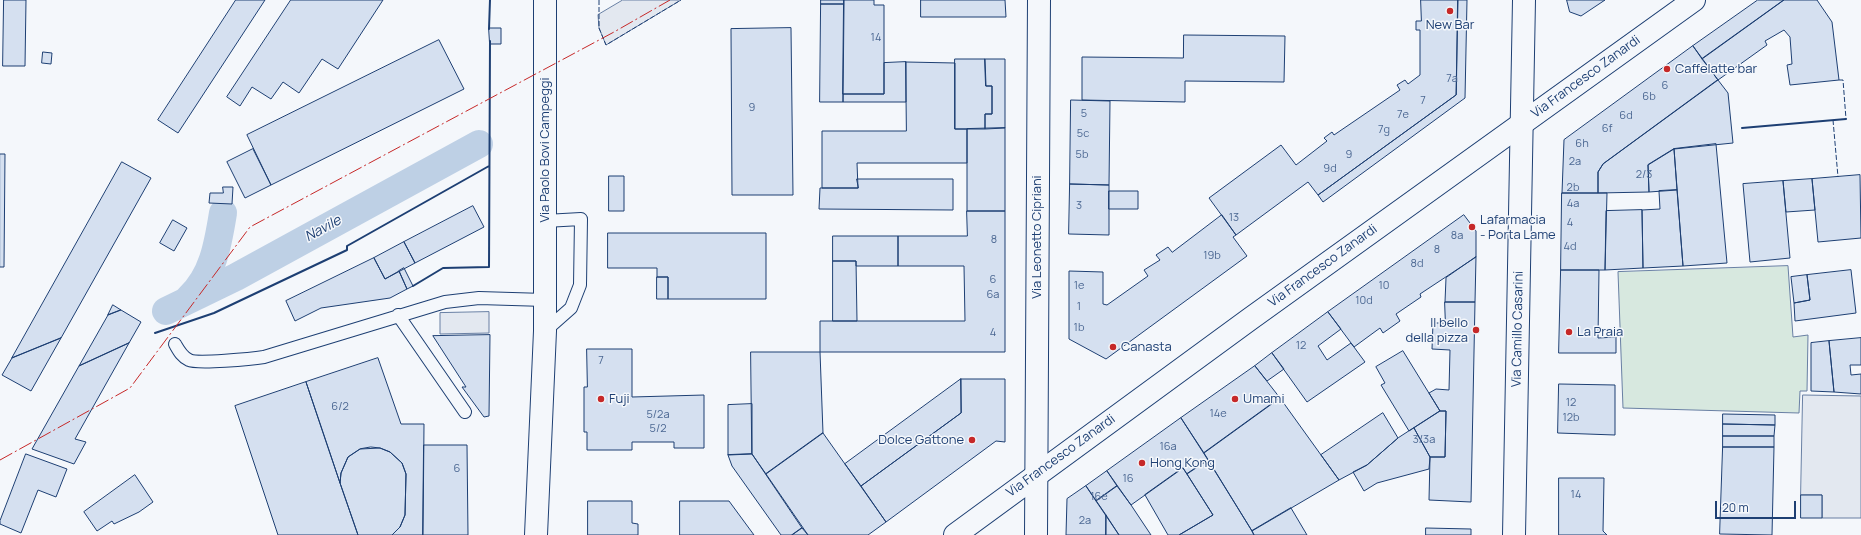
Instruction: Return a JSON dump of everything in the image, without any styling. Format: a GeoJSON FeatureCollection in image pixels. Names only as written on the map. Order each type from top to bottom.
{"type":"FeatureCollection","features":[{"type":"Feature","properties":{"kind":"street","name":"Via Paolo Bovi Campeggi"},"geometry":{"type":"LineString","coordinates":[[536,535],[545,331],[546,0]]}},
{"type":"Feature","properties":{"kind":"street","name":"Via Leonetto Cipriani"},"geometry":{"type":"LineString","coordinates":[[1036,535],[1039,0]]}},
{"type":"Feature","properties":{"kind":"street","name":"Via Camillo Casarini"},"geometry":{"type":"LineString","coordinates":[[1514,535],[1524,0]]}},
{"type":"Feature","properties":{"kind":"street","name":"Via Francesco Zanardi"},"geometry":{"type":"LineString","coordinates":[[955,535],[1036,474],[1694,0]]}},
{"type":"Feature","properties":{"kind":"lane"},"geometry":{"type":"LineString","coordinates":[[545,220],[581,219],[580,285],[571,308],[545,331]]}},
{"type":"Feature","properties":{"kind":"lane"},"geometry":{"type":"LineString","coordinates":[[175,344],[180,354],[190,361],[238,360],[264,357],[398,315],[460,300],[479,298],[544,300]]}},
{"type":"Feature","properties":{"kind":"lane"},"geometry":{"type":"LineString","coordinates":[[398,315],[465,412]]}},
{"type":"Feature","properties":{"kind":"shaded area"},"geometry":{"type":"Polygon","coordinates":[[[623,0],[681,0],[606,45],[599,28],[598,15],[623,0]]]}},
{"type":"Feature","properties":{"kind":"shaded area"},"geometry":{"type":"Polygon","coordinates":[[[1788,266],[1793,337],[1808,335],[1807,391],[1800,391],[1799,413],[1623,408],[1618,272],[1788,266]]]}},
{"type":"Feature","properties":{"kind":"shaded area"},"geometry":{"type":"Polygon","coordinates":[[[489,312],[489,333],[440,334],[440,313],[489,312]]]}},
{"type":"Feature","properties":{"kind":"shaded area"},"geometry":{"type":"Polygon","coordinates":[[[1803,395],[1861,396],[1861,518],[1822,518],[1822,495],[1801,495],[1803,395]]]}},
{"type":"Feature","properties":{"kind":"building"},"geometry":{"type":"Polygon","coordinates":[[[4,0],[26,0],[25,66],[3,66],[4,0]]]}},
{"type":"Feature","properties":{"kind":"building"},"geometry":{"type":"Polygon","coordinates":[[[236,0],[265,0],[178,133],[158,120],[236,0]]]}},
{"type":"Feature","properties":{"kind":"building"},"geometry":{"type":"Polygon","coordinates":[[[291,0],[383,0],[338,69],[322,59],[299,93],[283,82],[271,99],[252,87],[240,106],[227,97],[291,0]]]}},
{"type":"Feature","properties":{"kind":"building"},"geometry":{"type":"Polygon","coordinates":[[[821,0],[844,0],[844,4],[821,4],[821,0]]]}},
{"type":"Feature","properties":{"kind":"building"},"geometry":{"type":"Polygon","coordinates":[[[844,0],[874,0],[874,5],[884,5],[884,94],[843,94],[844,0]]]}},
{"type":"Feature","properties":{"kind":"building"},"geometry":{"type":"Polygon","coordinates":[[[921,0],[1005,0],[1006,17],[921,17],[921,0]]]}},
{"type":"Feature","properties":{"kind":"building"},"geometry":{"type":"Polygon","coordinates":[[[1421,0],[1458,0],[1456,95],[1318,195],[1308,182],[1236,235],[1209,198],[1281,145],[1296,165],[1327,141],[1324,138],[1332,132],[1334,135],[1400,90],[1397,85],[1405,80],[1408,84],[1420,75],[1420,30],[1416,30],[1416,21],[1421,21],[1421,0]]]}},
{"type":"Feature","properties":{"kind":"building"},"geometry":{"type":"Polygon","coordinates":[[[1458,0],[1467,0],[1465,98],[1323,202],[1318,195],[1456,95],[1458,0]]]}},
{"type":"Feature","properties":{"kind":"building"},"geometry":{"type":"Polygon","coordinates":[[[1567,0],[1605,0],[1581,16],[1570,12],[1567,0]]]}},
{"type":"Feature","properties":{"kind":"building"},"geometry":{"type":"Polygon","coordinates":[[[1758,0],[1784,0],[1702,59],[1693,46],[1758,0]]]}},
{"type":"Feature","properties":{"kind":"building"},"geometry":{"type":"Polygon","coordinates":[[[1784,0],[1817,0],[1832,22],[1839,80],[1790,85],[1787,65],[1792,64],[1790,37],[1784,30],[1765,41],[1767,45],[1718,80],[1702,59],[1784,0]]]}},
{"type":"Feature","properties":{"kind":"building"},"geometry":{"type":"Polygon","coordinates":[[[821,4],[844,4],[843,102],[820,102],[821,4]]]}},
{"type":"Feature","properties":{"kind":"building"},"geometry":{"type":"Polygon","coordinates":[[[489,28],[501,28],[501,44],[490,44],[489,28]]]}},
{"type":"Feature","properties":{"kind":"building"},"geometry":{"type":"Polygon","coordinates":[[[791,28],[793,195],[732,195],[731,29],[791,28]]]}},
{"type":"Feature","properties":{"kind":"building"},"geometry":{"type":"Polygon","coordinates":[[[1184,35],[1285,36],[1284,82],[1185,81],[1185,102],[1082,100],[1082,57],[1183,58],[1184,35]]]}},
{"type":"Feature","properties":{"kind":"building"},"geometry":{"type":"Polygon","coordinates":[[[439,40],[464,89],[271,185],[247,135],[439,40]]]}},
{"type":"Feature","properties":{"kind":"building"},"geometry":{"type":"Polygon","coordinates":[[[1693,46],[1718,80],[1603,164],[1598,172],[1598,193],[1562,193],[1564,140],[1693,46]]]}},
{"type":"Feature","properties":{"kind":"building"},"geometry":{"type":"Polygon","coordinates":[[[43,52],[52,53],[51,64],[42,63],[43,52]]]}},
{"type":"Feature","properties":{"kind":"building"},"geometry":{"type":"Polygon","coordinates":[[[955,59],[985,59],[986,86],[992,86],[992,114],[985,114],[985,129],[955,129],[955,59]]]}},
{"type":"Feature","properties":{"kind":"building"},"geometry":{"type":"Polygon","coordinates":[[[985,59],[1005,59],[1005,128],[985,129],[985,114],[992,114],[992,86],[986,86],[985,59]]]}},
{"type":"Feature","properties":{"kind":"building"},"geometry":{"type":"Polygon","coordinates":[[[906,62],[955,63],[955,129],[967,129],[967,163],[857,163],[858,188],[822,188],[822,131],[906,131],[906,62]]]}},
{"type":"Feature","properties":{"kind":"building"},"geometry":{"type":"Polygon","coordinates":[[[906,62],[906,102],[843,102],[843,94],[884,94],[884,63],[906,62]]]}},
{"type":"Feature","properties":{"kind":"building"},"geometry":{"type":"Polygon","coordinates":[[[1718,80],[1728,93],[1733,143],[1674,149],[1648,165],[1649,192],[1598,193],[1598,172],[1603,164],[1718,80]]]}},
{"type":"Feature","properties":{"kind":"building"},"geometry":{"type":"Polygon","coordinates":[[[1071,100],[1110,101],[1109,185],[1070,184],[1071,100]]]}},
{"type":"Feature","properties":{"kind":"building"},"geometry":{"type":"Polygon","coordinates":[[[1005,128],[1005,211],[967,211],[967,129],[1005,128]]]}},
{"type":"Feature","properties":{"kind":"building"},"geometry":{"type":"Polygon","coordinates":[[[1716,144],[1727,263],[1683,266],[1674,149],[1716,144]]]}},
{"type":"Feature","properties":{"kind":"building"},"geometry":{"type":"Polygon","coordinates":[[[253,149],[271,185],[245,198],[227,162],[253,149]]]}},
{"type":"Feature","properties":{"kind":"building"},"geometry":{"type":"Polygon","coordinates":[[[1674,149],[1677,190],[1649,192],[1648,165],[1674,149]]]}},
{"type":"Feature","properties":{"kind":"building"},"geometry":{"type":"Polygon","coordinates":[[[0,154],[5,154],[4,267],[0,267],[0,154]]]}},
{"type":"Feature","properties":{"kind":"building"},"geometry":{"type":"Polygon","coordinates":[[[122,162],[151,178],[61,338],[12,358],[122,162]]]}},
{"type":"Feature","properties":{"kind":"building"},"geometry":{"type":"Polygon","coordinates":[[[1860,175],[1861,238],[1818,242],[1812,179],[1860,175]]]}},
{"type":"Feature","properties":{"kind":"building"},"geometry":{"type":"Polygon","coordinates":[[[609,176],[624,176],[624,211],[609,211],[609,176]]]}},
{"type":"Feature","properties":{"kind":"building"},"geometry":{"type":"Polygon","coordinates":[[[857,179],[953,179],[953,210],[819,209],[820,188],[858,188],[857,179]]]}},
{"type":"Feature","properties":{"kind":"building"},"geometry":{"type":"Polygon","coordinates":[[[1812,179],[1815,210],[1786,212],[1783,181],[1812,179]]]}},
{"type":"Feature","properties":{"kind":"building"},"geometry":{"type":"Polygon","coordinates":[[[1783,181],[1790,258],[1750,262],[1743,184],[1783,181]]]}},
{"type":"Feature","properties":{"kind":"building"},"geometry":{"type":"Polygon","coordinates":[[[1070,184],[1109,185],[1109,235],[1069,234],[1070,184]]]}},
{"type":"Feature","properties":{"kind":"building"},"geometry":{"type":"Polygon","coordinates":[[[223,187],[233,187],[232,204],[209,203],[210,193],[223,193],[223,187]]]}},
{"type":"Feature","properties":{"kind":"building"},"geometry":{"type":"Polygon","coordinates":[[[1677,190],[1683,266],[1643,268],[1642,210],[1660,209],[1659,191],[1677,190]]]}},
{"type":"Feature","properties":{"kind":"building"},"geometry":{"type":"Polygon","coordinates":[[[1109,191],[1138,191],[1138,209],[1109,209],[1109,191]]]}},
{"type":"Feature","properties":{"kind":"building"},"geometry":{"type":"Polygon","coordinates":[[[1562,193],[1607,193],[1605,270],[1561,270],[1562,193]]]}},
{"type":"Feature","properties":{"kind":"building"},"geometry":{"type":"Polygon","coordinates":[[[473,206],[484,227],[415,263],[404,242],[473,206]]]}},
{"type":"Feature","properties":{"kind":"building"},"geometry":{"type":"Polygon","coordinates":[[[1642,210],[1643,268],[1605,270],[1606,211],[1642,210]]]}},
{"type":"Feature","properties":{"kind":"building"},"geometry":{"type":"Polygon","coordinates":[[[967,211],[1005,211],[1005,352],[820,352],[820,321],[965,321],[964,266],[898,266],[898,236],[967,236],[967,211]]]}},
{"type":"Feature","properties":{"kind":"building"},"geometry":{"type":"Polygon","coordinates":[[[1222,215],[1236,235],[1233,237],[1247,256],[1106,359],[1069,339],[1069,271],[1103,272],[1103,304],[1107,305],[1148,276],[1144,270],[1160,260],[1156,255],[1168,247],[1172,252],[1222,215]]]}},
{"type":"Feature","properties":{"kind":"building"},"geometry":{"type":"Polygon","coordinates":[[[1464,215],[1476,231],[1476,257],[1420,294],[1421,297],[1396,314],[1400,321],[1383,333],[1380,328],[1354,347],[1328,312],[1464,215]]]}},
{"type":"Feature","properties":{"kind":"building"},"geometry":{"type":"Polygon","coordinates":[[[173,220],[187,228],[174,251],[160,243],[173,220]]]}},
{"type":"Feature","properties":{"kind":"building"},"geometry":{"type":"Polygon","coordinates":[[[608,233],[766,233],[766,299],[668,299],[668,277],[657,277],[657,268],[608,268],[608,233]]]}},
{"type":"Feature","properties":{"kind":"building"},"geometry":{"type":"Polygon","coordinates":[[[833,236],[898,236],[898,266],[856,266],[856,261],[833,261],[833,236]]]}},
{"type":"Feature","properties":{"kind":"building"},"geometry":{"type":"Polygon","coordinates":[[[404,242],[415,263],[385,279],[374,258],[404,242]]]}},
{"type":"Feature","properties":{"kind":"building"},"geometry":{"type":"Polygon","coordinates":[[[1476,257],[1475,302],[1445,302],[1446,278],[1476,257]]]}},
{"type":"Feature","properties":{"kind":"building"},"geometry":{"type":"Polygon","coordinates":[[[374,258],[385,279],[399,271],[407,289],[390,298],[321,308],[295,321],[286,301],[374,258]]]}},
{"type":"Feature","properties":{"kind":"building"},"geometry":{"type":"Polygon","coordinates":[[[833,261],[856,261],[857,321],[833,321],[833,261]]]}},
{"type":"Feature","properties":{"kind":"building"},"geometry":{"type":"Polygon","coordinates":[[[404,268],[413,286],[407,289],[399,271],[404,268]]]}},
{"type":"Feature","properties":{"kind":"building"},"geometry":{"type":"Polygon","coordinates":[[[1561,270],[1599,270],[1598,338],[1616,337],[1616,353],[1559,353],[1561,270]]]}},
{"type":"Feature","properties":{"kind":"building"},"geometry":{"type":"Polygon","coordinates":[[[1851,270],[1856,313],[1795,321],[1794,303],[1810,300],[1807,275],[1851,270]]]}},
{"type":"Feature","properties":{"kind":"building"},"geometry":{"type":"Polygon","coordinates":[[[1807,275],[1810,300],[1794,303],[1791,277],[1807,275]]]}},
{"type":"Feature","properties":{"kind":"building"},"geometry":{"type":"Polygon","coordinates":[[[657,277],[668,277],[668,299],[657,299],[657,277]]]}},
{"type":"Feature","properties":{"kind":"building"},"geometry":{"type":"Polygon","coordinates":[[[1445,302],[1475,302],[1471,502],[1429,500],[1430,457],[1445,457],[1446,411],[1440,411],[1429,393],[1436,389],[1449,390],[1450,350],[1432,349],[1433,323],[1445,323],[1445,302]]]}},
{"type":"Feature","properties":{"kind":"building"},"geometry":{"type":"Polygon","coordinates":[[[113,305],[121,310],[108,315],[113,305]]]}},
{"type":"Feature","properties":{"kind":"building"},"geometry":{"type":"Polygon","coordinates":[[[121,310],[141,322],[129,343],[79,366],[108,315],[121,310]]]}},
{"type":"Feature","properties":{"kind":"building"},"geometry":{"type":"Polygon","coordinates":[[[1328,312],[1341,329],[1318,346],[1327,360],[1351,343],[1365,362],[1307,402],[1272,353],[1328,312]]]}},
{"type":"Feature","properties":{"kind":"building"},"geometry":{"type":"Polygon","coordinates":[[[490,335],[489,416],[484,417],[462,387],[466,387],[433,336],[490,335]]]}},
{"type":"Feature","properties":{"kind":"building"},"geometry":{"type":"Polygon","coordinates":[[[61,338],[31,391],[2,375],[12,358],[61,338]]]}},
{"type":"Feature","properties":{"kind":"building"},"geometry":{"type":"Polygon","coordinates":[[[1861,338],[1861,365],[1850,365],[1851,375],[1861,374],[1861,394],[1834,392],[1829,341],[1861,338]]]}},
{"type":"Feature","properties":{"kind":"building"},"geometry":{"type":"Polygon","coordinates":[[[1829,341],[1834,392],[1811,391],[1811,343],[1829,341]]]}},
{"type":"Feature","properties":{"kind":"building"},"geometry":{"type":"Polygon","coordinates":[[[129,343],[75,439],[86,442],[74,464],[32,449],[79,366],[129,343]]]}},
{"type":"Feature","properties":{"kind":"building"},"geometry":{"type":"Polygon","coordinates":[[[587,349],[632,349],[632,397],[704,395],[704,448],[674,448],[674,442],[632,442],[632,450],[587,450],[587,432],[584,432],[584,387],[587,387],[587,349]]]}},
{"type":"Feature","properties":{"kind":"building"},"geometry":{"type":"Polygon","coordinates":[[[1403,351],[1440,411],[1409,431],[1381,385],[1385,383],[1376,367],[1403,351]]]}},
{"type":"Feature","properties":{"kind":"building"},"geometry":{"type":"Polygon","coordinates":[[[751,352],[820,352],[823,433],[766,474],[752,454],[751,352]]]}},
{"type":"Feature","properties":{"kind":"building"},"geometry":{"type":"Polygon","coordinates":[[[1272,353],[1284,369],[1267,381],[1255,366],[1272,353]]]}},
{"type":"Feature","properties":{"kind":"building"},"geometry":{"type":"Polygon","coordinates":[[[378,358],[401,424],[424,424],[423,535],[392,535],[400,527],[405,515],[406,474],[402,463],[390,452],[380,448],[360,449],[348,457],[341,473],[340,483],[306,382],[378,358]]]}},
{"type":"Feature","properties":{"kind":"building"},"geometry":{"type":"Polygon","coordinates":[[[1255,366],[1280,398],[1204,453],[1181,418],[1255,366]]]}},
{"type":"Feature","properties":{"kind":"building"},"geometry":{"type":"Polygon","coordinates":[[[961,379],[961,413],[861,486],[845,464],[961,379]]]}},
{"type":"Feature","properties":{"kind":"building"},"geometry":{"type":"Polygon","coordinates":[[[961,379],[1005,379],[1005,442],[996,441],[886,522],[861,486],[961,413],[961,379]]]}},
{"type":"Feature","properties":{"kind":"building"},"geometry":{"type":"Polygon","coordinates":[[[306,382],[358,535],[278,535],[235,406],[306,382]]]}},
{"type":"Feature","properties":{"kind":"building"},"geometry":{"type":"Polygon","coordinates":[[[1559,384],[1615,385],[1615,435],[1558,433],[1559,384]]]}},
{"type":"Feature","properties":{"kind":"building"},"geometry":{"type":"Polygon","coordinates":[[[1280,398],[1339,480],[1252,531],[1204,453],[1280,398]]]}},
{"type":"Feature","properties":{"kind":"building"},"geometry":{"type":"Polygon","coordinates":[[[752,404],[752,454],[728,455],[728,405],[752,404]]]}},
{"type":"Feature","properties":{"kind":"building"},"geometry":{"type":"Polygon","coordinates":[[[1440,411],[1446,411],[1445,457],[1430,457],[1414,428],[1440,411]]]}},
{"type":"Feature","properties":{"kind":"building"},"geometry":{"type":"Polygon","coordinates":[[[1383,413],[1398,438],[1367,465],[1339,480],[1321,455],[1383,413]]]}},
{"type":"Feature","properties":{"kind":"building"},"geometry":{"type":"Polygon","coordinates":[[[1723,414],[1775,415],[1775,425],[1723,424],[1723,414]]]}},
{"type":"Feature","properties":{"kind":"building"},"geometry":{"type":"Polygon","coordinates":[[[1181,418],[1208,460],[1187,474],[1183,468],[1131,505],[1107,471],[1181,418]]]}},
{"type":"Feature","properties":{"kind":"building"},"geometry":{"type":"Polygon","coordinates":[[[1723,424],[1775,425],[1774,436],[1723,436],[1723,424]]]}},
{"type":"Feature","properties":{"kind":"building"},"geometry":{"type":"Polygon","coordinates":[[[1414,428],[1430,457],[1429,469],[1377,483],[1364,491],[1353,472],[1367,465],[1398,438],[1414,428]]]}},
{"type":"Feature","properties":{"kind":"building"},"geometry":{"type":"Polygon","coordinates":[[[823,433],[886,522],[868,535],[808,535],[766,474],[823,433]]]}},
{"type":"Feature","properties":{"kind":"building"},"geometry":{"type":"Polygon","coordinates":[[[1723,436],[1774,436],[1774,447],[1723,447],[1723,436]]]}},
{"type":"Feature","properties":{"kind":"building"},"geometry":{"type":"Polygon","coordinates":[[[424,445],[467,445],[468,535],[423,535],[424,445]]]}},
{"type":"Feature","properties":{"kind":"building"},"geometry":{"type":"Polygon","coordinates":[[[371,447],[380,448],[390,452],[402,463],[406,474],[405,515],[400,527],[392,535],[358,535],[340,483],[341,473],[348,457],[360,449],[371,447]]]}},
{"type":"Feature","properties":{"kind":"building"},"geometry":{"type":"Polygon","coordinates":[[[1723,447],[1774,447],[1772,535],[1720,534],[1723,447]]]}},
{"type":"Feature","properties":{"kind":"building"},"geometry":{"type":"Polygon","coordinates":[[[26,454],[67,469],[56,497],[38,490],[21,533],[0,524],[0,521],[26,454]]]}},
{"type":"Feature","properties":{"kind":"building"},"geometry":{"type":"Polygon","coordinates":[[[752,454],[802,528],[792,535],[781,535],[732,466],[728,455],[752,454]]]}},
{"type":"Feature","properties":{"kind":"building"},"geometry":{"type":"Polygon","coordinates":[[[1208,460],[1254,535],[1179,535],[1213,515],[1187,474],[1208,460]]]}},
{"type":"Feature","properties":{"kind":"building"},"geometry":{"type":"Polygon","coordinates":[[[1183,468],[1213,515],[1179,535],[1168,535],[1145,495],[1183,468]]]}},
{"type":"Feature","properties":{"kind":"building"},"geometry":{"type":"Polygon","coordinates":[[[1107,471],[1117,486],[1096,501],[1086,486],[1107,471]]]}},
{"type":"Feature","properties":{"kind":"building"},"geometry":{"type":"Polygon","coordinates":[[[135,475],[153,502],[139,512],[114,524],[112,521],[97,531],[84,512],[135,475]]]}},
{"type":"Feature","properties":{"kind":"building"},"geometry":{"type":"Polygon","coordinates":[[[1559,478],[1604,478],[1603,531],[1607,535],[1559,535],[1559,478]]]}},
{"type":"Feature","properties":{"kind":"building"},"geometry":{"type":"Polygon","coordinates":[[[1086,486],[1106,515],[1106,535],[1066,535],[1067,499],[1086,486]]]}},
{"type":"Feature","properties":{"kind":"building"},"geometry":{"type":"Polygon","coordinates":[[[1117,486],[1151,535],[1119,535],[1096,501],[1117,486]]]}},
{"type":"Feature","properties":{"kind":"building"},"geometry":{"type":"Polygon","coordinates":[[[1801,495],[1822,495],[1822,518],[1801,518],[1801,495]]]}},
{"type":"Feature","properties":{"kind":"building"},"geometry":{"type":"Polygon","coordinates":[[[588,501],[632,501],[632,523],[638,524],[638,535],[588,535],[588,501]]]}},
{"type":"Feature","properties":{"kind":"building"},"geometry":{"type":"Polygon","coordinates":[[[680,501],[729,501],[754,535],[680,535],[680,501]]]}},
{"type":"Feature","properties":{"kind":"building"},"geometry":{"type":"Polygon","coordinates":[[[1291,508],[1307,535],[1254,535],[1252,531],[1291,508]]]}},
{"type":"Feature","properties":{"kind":"building"},"geometry":{"type":"Polygon","coordinates":[[[1106,515],[1119,535],[1106,535],[1106,515]]]}},
{"type":"Feature","properties":{"kind":"building"},"geometry":{"type":"Polygon","coordinates":[[[802,528],[808,535],[792,535],[802,528]]]}},
{"type":"Feature","properties":{"kind":"building"},"geometry":{"type":"Polygon","coordinates":[[[1426,528],[1471,529],[1471,535],[1426,535],[1426,528]]]}},
{"type":"Feature","properties":{"kind":"waterway","name":"Navile"},"geometry":{"type":"LineString","coordinates":[[166,311],[236,277],[479,144]]}},
{"type":"Feature","properties":{"kind":"waterway"},"geometry":{"type":"LineString","coordinates":[[189,298],[204,280],[209,270],[219,236],[223,213]]}},
{"type":"Feature","properties":{"kind":"fence"},"geometry":{"type":"LineString","coordinates":[[599,0],[599,28],[606,45],[681,0]]}},
{"type":"Feature","properties":{"kind":"fence"},"geometry":{"type":"LineString","coordinates":[[1839,80],[1843,80],[1846,119]]}},
{"type":"Feature","properties":{"kind":"fence"},"geometry":{"type":"LineString","coordinates":[[1833,120],[1838,177]]}},
{"type":"Feature","properties":{"kind":"wall"},"geometry":{"type":"LineString","coordinates":[[489,29],[490,0]]}},
{"type":"Feature","properties":{"kind":"wall"},"geometry":{"type":"LineString","coordinates":[[413,286],[443,268],[489,267],[490,41]]}},
{"type":"Feature","properties":{"kind":"wall"},"geometry":{"type":"LineString","coordinates":[[1742,128],[1846,119]]}},
{"type":"Feature","properties":{"kind":"wall"},"geometry":{"type":"LineString","coordinates":[[155,333],[214,313],[347,250],[347,246],[489,166]]}},
{"type":"Feature","properties":{"kind":"power"},"geometry":{"type":"LineString","coordinates":[[0,460],[130,388],[250,227],[614,32],[670,0]]}},
{"type":"Feature","properties":{"kind":"place","name":"New Bar"},"geometry":{"type":"Point","coordinates":[1450,11]}},
{"type":"Feature","properties":{"kind":"place","name":"Caffelatte bar"},"geometry":{"type":"Point","coordinates":[1667,69]}},
{"type":"Feature","properties":{"kind":"place","name":"Lafarmacia - Porta Lame"},"geometry":{"type":"Point","coordinates":[1472,227]}},
{"type":"Feature","properties":{"kind":"place","name":"Il bello della pizza"},"geometry":{"type":"Point","coordinates":[1476,330]}},
{"type":"Feature","properties":{"kind":"place","name":"La Praia"},"geometry":{"type":"Point","coordinates":[1569,332]}},
{"type":"Feature","properties":{"kind":"place","name":"Canasta"},"geometry":{"type":"Point","coordinates":[1113,347]}},
{"type":"Feature","properties":{"kind":"place","name":"Fuji"},"geometry":{"type":"Point","coordinates":[601,399]}},
{"type":"Feature","properties":{"kind":"place","name":"Umami"},"geometry":{"type":"Point","coordinates":[1235,399]}},
{"type":"Feature","properties":{"kind":"place","name":"Dolce Gattone"},"geometry":{"type":"Point","coordinates":[972,440]}},
{"type":"Feature","properties":{"kind":"place","name":"Hong Kong"},"geometry":{"type":"Point","coordinates":[1142,463]}}]}
